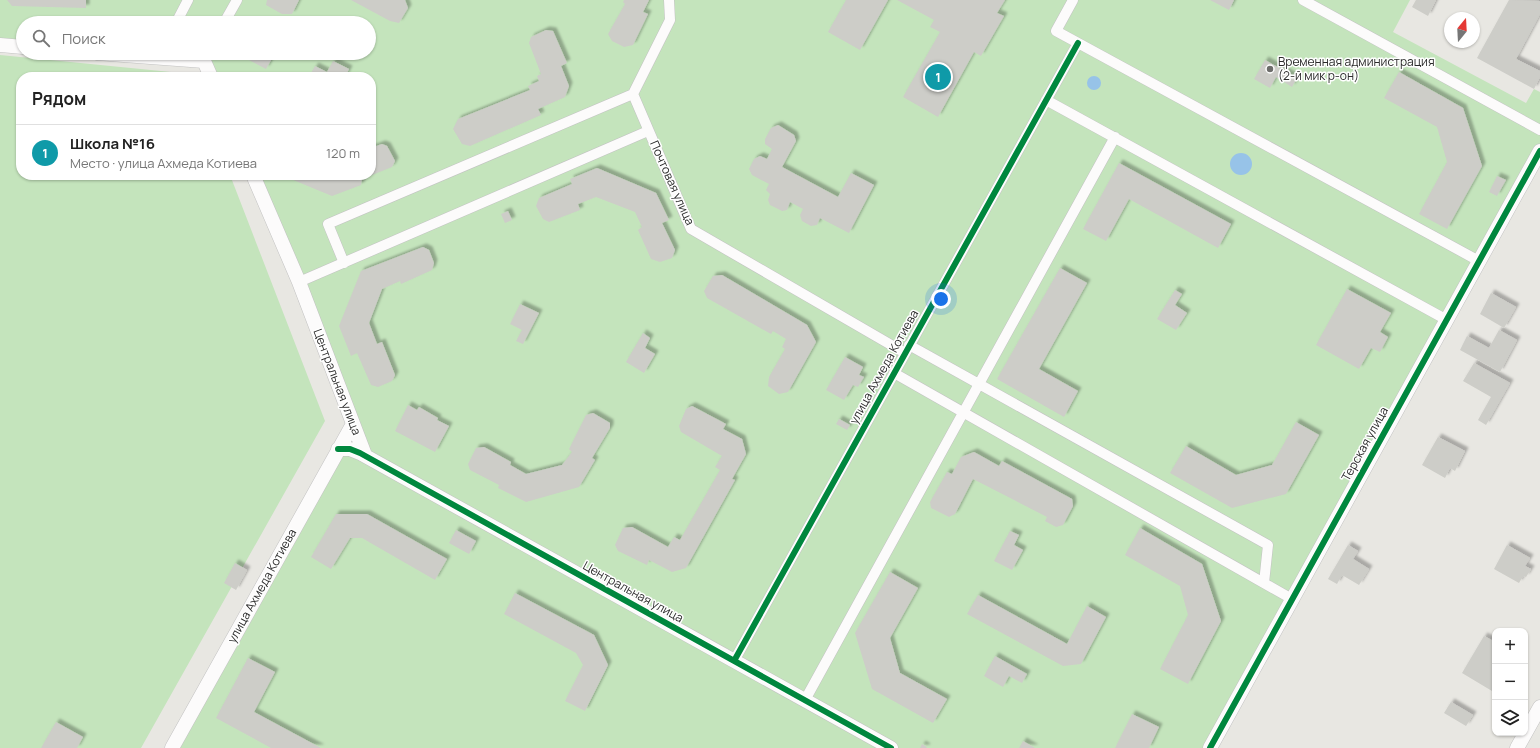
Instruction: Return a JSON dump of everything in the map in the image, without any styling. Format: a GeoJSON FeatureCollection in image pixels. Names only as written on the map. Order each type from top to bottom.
{"type":"FeatureCollection","features":[{"type":"Feature","properties":{"kind":"street"},"geometry":{"type":"LineString","coordinates":[[180,16],[188,0]]}},
{"type":"Feature","properties":{"kind":"street"},"geometry":{"type":"LineString","coordinates":[[228,16],[237,0]]}},
{"type":"Feature","properties":{"kind":"street"},"geometry":{"type":"LineString","coordinates":[[344,263],[328,224],[633,94],[670,20],[669,0]]}},
{"type":"Feature","properties":{"kind":"street"},"geometry":{"type":"LineString","coordinates":[[1073,0],[1056,31],[1479,261]]}},
{"type":"Feature","properties":{"kind":"street"},"geometry":{"type":"LineString","coordinates":[[1303,0],[1540,130]]}},
{"type":"Feature","properties":{"kind":"street","name":"улица Ахмеда Котиева"},"geometry":{"type":"LineString","coordinates":[[734,661],[1078,42]]}},
{"type":"Feature","properties":{"kind":"street"},"geometry":{"type":"LineString","coordinates":[[0,45],[16,46]]}},
{"type":"Feature","properties":{"kind":"street"},"geometry":{"type":"LineString","coordinates":[[207,60],[210,72]]}},
{"type":"Feature","properties":{"kind":"street","name":"Почтовая улица"},"geometry":{"type":"LineString","coordinates":[[633,94],[691,229],[907,349],[979,384],[1268,545],[1264,583]]}},
{"type":"Feature","properties":{"kind":"street"},"geometry":{"type":"LineString","coordinates":[[1046,100],[1447,320]]}},
{"type":"Feature","properties":{"kind":"street"},"geometry":{"type":"LineString","coordinates":[[299,282],[648,131]]}},
{"type":"Feature","properties":{"kind":"street"},"geometry":{"type":"LineString","coordinates":[[805,700],[1115,137]]}},
{"type":"Feature","properties":{"kind":"street","name":"Терская улица"},"geometry":{"type":"LineString","coordinates":[[1210,748],[1540,151]]}},
{"type":"Feature","properties":{"kind":"street","name":"Центральная улица"},"geometry":{"type":"LineString","coordinates":[[255,180],[299,282],[364,455],[891,748]]}},
{"type":"Feature","properties":{"kind":"street"},"geometry":{"type":"LineString","coordinates":[[894,373],[1292,599]]}},
{"type":"Feature","properties":{"kind":"street","name":"улица Ахмеда Котиева"},"geometry":{"type":"LineString","coordinates":[[172,748],[353,424]]}},
{"type":"Feature","properties":{"kind":"street"},"geometry":{"type":"LineString","coordinates":[[338,450],[353,450],[364,455]]}},
{"type":"Feature","properties":{"kind":"street"},"geometry":{"type":"LineString","coordinates":[[1517,748],[1540,707]]}},
{"type":"Feature","properties":{"kind":"green space"},"geometry":{"type":"Polygon","coordinates":[[[0,0],[1410,0],[1393,32],[1526,103],[1534,89],[1540,92],[1540,151],[1210,748],[172,748],[353,424],[255,180],[376,180],[376,72],[209,72],[204,61],[191,60],[376,60],[376,16],[16,16],[16,46],[0,45],[0,0]]]}},
{"type":"Feature","properties":{"kind":"green space"},"geometry":{"type":"Polygon","coordinates":[[[0,55],[16,57],[16,60],[50,60],[171,72],[16,72],[16,180],[232,180],[325,421],[141,748],[0,748],[0,55]]]}},
{"type":"Feature","properties":{"kind":"water"},"geometry":{"type":"Polygon","coordinates":[[[1091,76],[1097,76],[1101,80],[1101,86],[1097,90],[1091,90],[1087,86],[1087,80],[1091,76]]]}},
{"type":"Feature","properties":{"kind":"water"},"geometry":{"type":"Polygon","coordinates":[[[1241,153],[1245,154],[1251,160],[1251,168],[1245,174],[1241,175],[1237,174],[1231,168],[1230,164],[1231,160],[1237,154],[1241,153]]]}},
{"type":"Feature","properties":{"kind":"building"},"geometry":{"type":"Polygon","coordinates":[[[7,0],[86,0],[86,8],[12,6],[7,0]]]}},
{"type":"Feature","properties":{"kind":"building"},"geometry":{"type":"Polygon","coordinates":[[[267,0],[299,0],[292,14],[282,14],[266,5],[267,0]]]}},
{"type":"Feature","properties":{"kind":"building"},"geometry":{"type":"Polygon","coordinates":[[[351,0],[405,0],[408,8],[399,23],[390,21],[351,0]]]}},
{"type":"Feature","properties":{"kind":"building"},"geometry":{"type":"Polygon","coordinates":[[[624,0],[649,0],[643,12],[648,14],[633,45],[624,47],[612,41],[608,34],[625,4],[623,2],[624,0]]]}},
{"type":"Feature","properties":{"kind":"building"},"geometry":{"type":"Polygon","coordinates":[[[846,0],[888,0],[860,50],[828,32],[846,0]]]}},
{"type":"Feature","properties":{"kind":"building"},"geometry":{"type":"Polygon","coordinates":[[[897,0],[1005,0],[997,13],[1004,16],[981,56],[974,52],[938,117],[903,97],[940,32],[930,27],[934,20],[897,0]]]}},
{"type":"Feature","properties":{"kind":"building"},"geometry":{"type":"Polygon","coordinates":[[[1210,0],[1234,0],[1229,10],[1210,0]]]}},
{"type":"Feature","properties":{"kind":"building"},"geometry":{"type":"Polygon","coordinates":[[[1416,0],[1436,0],[1428,16],[1412,7],[1416,0]]]}},
{"type":"Feature","properties":{"kind":"building"},"geometry":{"type":"Polygon","coordinates":[[[1509,0],[1540,1],[1540,14],[1516,59],[1540,71],[1540,77],[1534,89],[1477,58],[1509,0]]]}},
{"type":"Feature","properties":{"kind":"building"},"geometry":{"type":"Polygon","coordinates":[[[546,30],[553,31],[567,63],[561,66],[569,86],[565,97],[538,109],[541,115],[470,146],[462,144],[453,129],[458,119],[530,90],[528,86],[539,81],[537,76],[541,74],[529,43],[531,37],[546,30]]]}},
{"type":"Feature","properties":{"kind":"building"},"geometry":{"type":"Polygon","coordinates":[[[249,60],[271,60],[266,69],[249,60]]]}},
{"type":"Feature","properties":{"kind":"building","name":"Временная администрация (2-й мик р-он)"},"geometry":{"type":"Polygon","coordinates":[[[1265,60],[1297,78],[1292,87],[1276,77],[1270,88],[1254,79],[1265,60]]]}},
{"type":"Feature","properties":{"kind":"building"},"geometry":{"type":"Polygon","coordinates":[[[333,61],[349,69],[348,72],[327,72],[333,61]]]}},
{"type":"Feature","properties":{"kind":"building"},"geometry":{"type":"Polygon","coordinates":[[[315,66],[327,72],[312,72],[315,66]]]}},
{"type":"Feature","properties":{"kind":"building"},"geometry":{"type":"Polygon","coordinates":[[[1399,72],[1463,108],[1482,166],[1447,229],[1419,214],[1447,162],[1437,127],[1384,98],[1399,72]]]}},
{"type":"Feature","properties":{"kind":"building"},"geometry":{"type":"Polygon","coordinates":[[[778,125],[794,135],[796,141],[782,167],[838,197],[851,173],[874,185],[849,233],[820,218],[817,225],[811,226],[802,221],[800,215],[803,209],[790,202],[787,210],[782,211],[770,205],[768,200],[770,194],[766,190],[769,184],[752,175],[749,169],[754,159],[760,156],[767,159],[772,149],[765,144],[765,139],[771,128],[778,125]]]}},
{"type":"Feature","properties":{"kind":"building"},"geometry":{"type":"Polygon","coordinates":[[[382,144],[387,146],[395,161],[392,167],[376,173],[376,146],[382,144]]]}},
{"type":"Feature","properties":{"kind":"building"},"geometry":{"type":"Polygon","coordinates":[[[1119,163],[1231,224],[1218,248],[1129,199],[1106,241],[1083,229],[1119,163]]]}},
{"type":"Feature","properties":{"kind":"building"},"geometry":{"type":"Polygon","coordinates":[[[597,168],[656,193],[669,220],[662,223],[675,250],[672,258],[660,262],[651,259],[638,230],[642,227],[635,212],[596,197],[578,204],[580,210],[549,222],[543,219],[536,206],[539,198],[572,184],[570,179],[597,168]]]}},
{"type":"Feature","properties":{"kind":"building"},"geometry":{"type":"Polygon","coordinates":[[[1497,176],[1506,180],[1497,196],[1489,192],[1497,176]]]}},
{"type":"Feature","properties":{"kind":"building"},"geometry":{"type":"Polygon","coordinates":[[[293,180],[362,180],[361,185],[332,196],[293,180]]]}},
{"type":"Feature","properties":{"kind":"building"},"geometry":{"type":"Polygon","coordinates":[[[508,211],[512,220],[505,223],[501,214],[508,211]]]}},
{"type":"Feature","properties":{"kind":"building"},"geometry":{"type":"Polygon","coordinates":[[[423,247],[429,250],[434,263],[432,270],[401,284],[400,281],[382,289],[369,323],[377,344],[382,342],[395,375],[392,381],[378,387],[371,385],[357,353],[351,356],[339,326],[361,271],[423,247]]]}},
{"type":"Feature","properties":{"kind":"building"},"geometry":{"type":"Polygon","coordinates":[[[1060,268],[1087,283],[1039,369],[1078,391],[1064,417],[997,379],[1060,268]]]}},
{"type":"Feature","properties":{"kind":"building"},"geometry":{"type":"Polygon","coordinates":[[[722,275],[807,325],[816,342],[788,392],[779,394],[768,386],[769,377],[785,349],[782,347],[786,339],[773,331],[771,334],[707,298],[704,291],[713,276],[722,275]]]}},
{"type":"Feature","properties":{"kind":"building"},"geometry":{"type":"Polygon","coordinates":[[[1347,289],[1391,313],[1380,332],[1388,337],[1380,352],[1371,348],[1359,369],[1316,345],[1347,289]]]}},
{"type":"Feature","properties":{"kind":"building"},"geometry":{"type":"Polygon","coordinates":[[[1175,290],[1182,294],[1175,305],[1187,313],[1176,330],[1157,319],[1175,290]]]}},
{"type":"Feature","properties":{"kind":"building"},"geometry":{"type":"Polygon","coordinates":[[[1491,293],[1516,307],[1504,328],[1480,314],[1491,293]]]}},
{"type":"Feature","properties":{"kind":"building"},"geometry":{"type":"Polygon","coordinates":[[[520,304],[539,313],[523,344],[516,341],[522,330],[510,324],[520,304]]]}},
{"type":"Feature","properties":{"kind":"building"},"geometry":{"type":"Polygon","coordinates":[[[1499,330],[1517,340],[1500,372],[1460,350],[1467,336],[1489,348],[1499,330]]]}},
{"type":"Feature","properties":{"kind":"building"},"geometry":{"type":"Polygon","coordinates":[[[643,333],[650,338],[645,348],[655,354],[644,373],[626,362],[643,333]]]}},
{"type":"Feature","properties":{"kind":"building"},"geometry":{"type":"Polygon","coordinates":[[[845,357],[863,367],[859,375],[864,377],[858,387],[853,385],[844,400],[826,390],[845,357]]]}},
{"type":"Feature","properties":{"kind":"building"},"geometry":{"type":"Polygon","coordinates":[[[1474,363],[1510,383],[1486,425],[1478,420],[1491,397],[1463,381],[1474,363]]]}},
{"type":"Feature","properties":{"kind":"building"},"geometry":{"type":"Polygon","coordinates":[[[408,405],[417,410],[419,407],[438,418],[437,420],[449,426],[435,452],[395,431],[408,405]]]}},
{"type":"Feature","properties":{"kind":"building"},"geometry":{"type":"Polygon","coordinates":[[[692,406],[726,424],[723,429],[742,439],[746,454],[732,479],[735,480],[686,568],[672,572],[649,560],[647,565],[618,551],[615,545],[623,528],[632,527],[668,547],[674,537],[680,540],[720,470],[715,467],[722,456],[681,432],[679,426],[686,409],[692,406]]]}},
{"type":"Feature","properties":{"kind":"building"},"geometry":{"type":"Polygon","coordinates":[[[593,413],[610,423],[610,428],[592,458],[595,460],[579,487],[526,502],[498,488],[499,485],[470,470],[468,464],[476,448],[484,447],[511,462],[510,465],[526,474],[562,465],[572,452],[569,449],[586,415],[593,413]]]}},
{"type":"Feature","properties":{"kind":"building"},"geometry":{"type":"Polygon","coordinates":[[[839,419],[850,425],[847,430],[836,424],[839,419]]]}},
{"type":"Feature","properties":{"kind":"building"},"geometry":{"type":"Polygon","coordinates":[[[1296,422],[1319,435],[1286,494],[1232,508],[1170,473],[1186,446],[1236,475],[1272,465],[1296,422]]]}},
{"type":"Feature","properties":{"kind":"building"},"geometry":{"type":"Polygon","coordinates":[[[1438,437],[1465,451],[1455,471],[1450,468],[1445,478],[1422,465],[1438,437]]]}},
{"type":"Feature","properties":{"kind":"building"},"geometry":{"type":"Polygon","coordinates":[[[974,452],[999,466],[1002,461],[1072,499],[1073,506],[1063,525],[1056,527],[1045,521],[1047,517],[973,479],[955,514],[949,517],[931,508],[930,502],[947,472],[952,474],[961,457],[974,452]]]}},
{"type":"Feature","properties":{"kind":"building"},"geometry":{"type":"Polygon","coordinates":[[[336,514],[367,514],[447,559],[435,580],[362,538],[350,538],[331,569],[311,557],[336,514]]]}},
{"type":"Feature","properties":{"kind":"building"},"geometry":{"type":"Polygon","coordinates":[[[1140,528],[1202,564],[1221,621],[1188,684],[1160,669],[1188,615],[1180,586],[1125,555],[1140,528]]]}},
{"type":"Feature","properties":{"kind":"building"},"geometry":{"type":"Polygon","coordinates":[[[456,530],[476,541],[469,554],[449,543],[456,530]]]}},
{"type":"Feature","properties":{"kind":"building"},"geometry":{"type":"Polygon","coordinates":[[[1010,531],[1019,535],[1014,545],[1023,550],[1012,570],[994,561],[1010,531]]]}},
{"type":"Feature","properties":{"kind":"building"},"geometry":{"type":"Polygon","coordinates":[[[1348,545],[1358,551],[1353,559],[1369,569],[1359,585],[1342,575],[1337,584],[1328,579],[1348,545]]]}},
{"type":"Feature","properties":{"kind":"building"},"geometry":{"type":"Polygon","coordinates":[[[1507,545],[1530,558],[1525,566],[1531,569],[1526,577],[1523,576],[1519,583],[1494,569],[1507,545]]]}},
{"type":"Feature","properties":{"kind":"building"},"geometry":{"type":"Polygon","coordinates":[[[235,563],[247,570],[236,590],[224,583],[235,563]]]}},
{"type":"Feature","properties":{"kind":"building"},"geometry":{"type":"Polygon","coordinates":[[[890,572],[918,588],[890,638],[900,673],[947,699],[933,723],[872,689],[855,633],[890,572]]]}},
{"type":"Feature","properties":{"kind":"building"},"geometry":{"type":"Polygon","coordinates":[[[515,593],[594,635],[608,665],[585,711],[565,701],[583,665],[576,653],[504,614],[515,593]]]}},
{"type":"Feature","properties":{"kind":"building"},"geometry":{"type":"Polygon","coordinates":[[[978,595],[1067,644],[1087,606],[1106,617],[1081,664],[1063,666],[967,614],[978,595]]]}},
{"type":"Feature","properties":{"kind":"building"},"geometry":{"type":"Polygon","coordinates":[[[1484,636],[1492,640],[1492,691],[1462,673],[1484,636]]]}},
{"type":"Feature","properties":{"kind":"building"},"geometry":{"type":"Polygon","coordinates":[[[995,656],[1027,674],[1022,683],[1009,676],[1003,687],[984,676],[995,656]]]}},
{"type":"Feature","properties":{"kind":"building"},"geometry":{"type":"Polygon","coordinates":[[[248,658],[275,672],[254,712],[321,748],[271,748],[216,718],[248,658]]]}},
{"type":"Feature","properties":{"kind":"building"},"geometry":{"type":"Polygon","coordinates":[[[1451,702],[1473,715],[1466,726],[1444,713],[1451,702]]]}},
{"type":"Feature","properties":{"kind":"building"},"geometry":{"type":"Polygon","coordinates":[[[1132,714],[1159,727],[1149,748],[1115,748],[1132,714]]]}},
{"type":"Feature","properties":{"kind":"building"},"geometry":{"type":"Polygon","coordinates":[[[56,722],[83,737],[77,748],[41,748],[56,722]]]}},
{"type":"Feature","properties":{"kind":"building"},"geometry":{"type":"Polygon","coordinates":[[[1023,741],[1035,748],[1019,748],[1023,741]]]}},
{"type":"Feature","properties":{"kind":"building"},"geometry":{"type":"Polygon","coordinates":[[[922,744],[927,747],[920,748],[922,744]]]}},
{"type":"Feature","properties":{"kind":"cycle path"},"geometry":{"type":"LineString","coordinates":[[734,661],[1078,43]]}},
{"type":"Feature","properties":{"kind":"cycle path"},"geometry":{"type":"LineString","coordinates":[[1210,748],[1540,151]]}},
{"type":"Feature","properties":{"kind":"cycle path"},"geometry":{"type":"LineString","coordinates":[[338,449],[350,449],[360,453],[891,748]]}},
{"type":"Feature","properties":{"kind":"place","name":"Временная администрация (2-й мик р-он)"},"geometry":{"type":"Point","coordinates":[1270,69]}},
{"type":"Feature","properties":{"kind":"place","name":"Школа №16"},"geometry":{"type":"Point","coordinates":[938,77]}}]}
